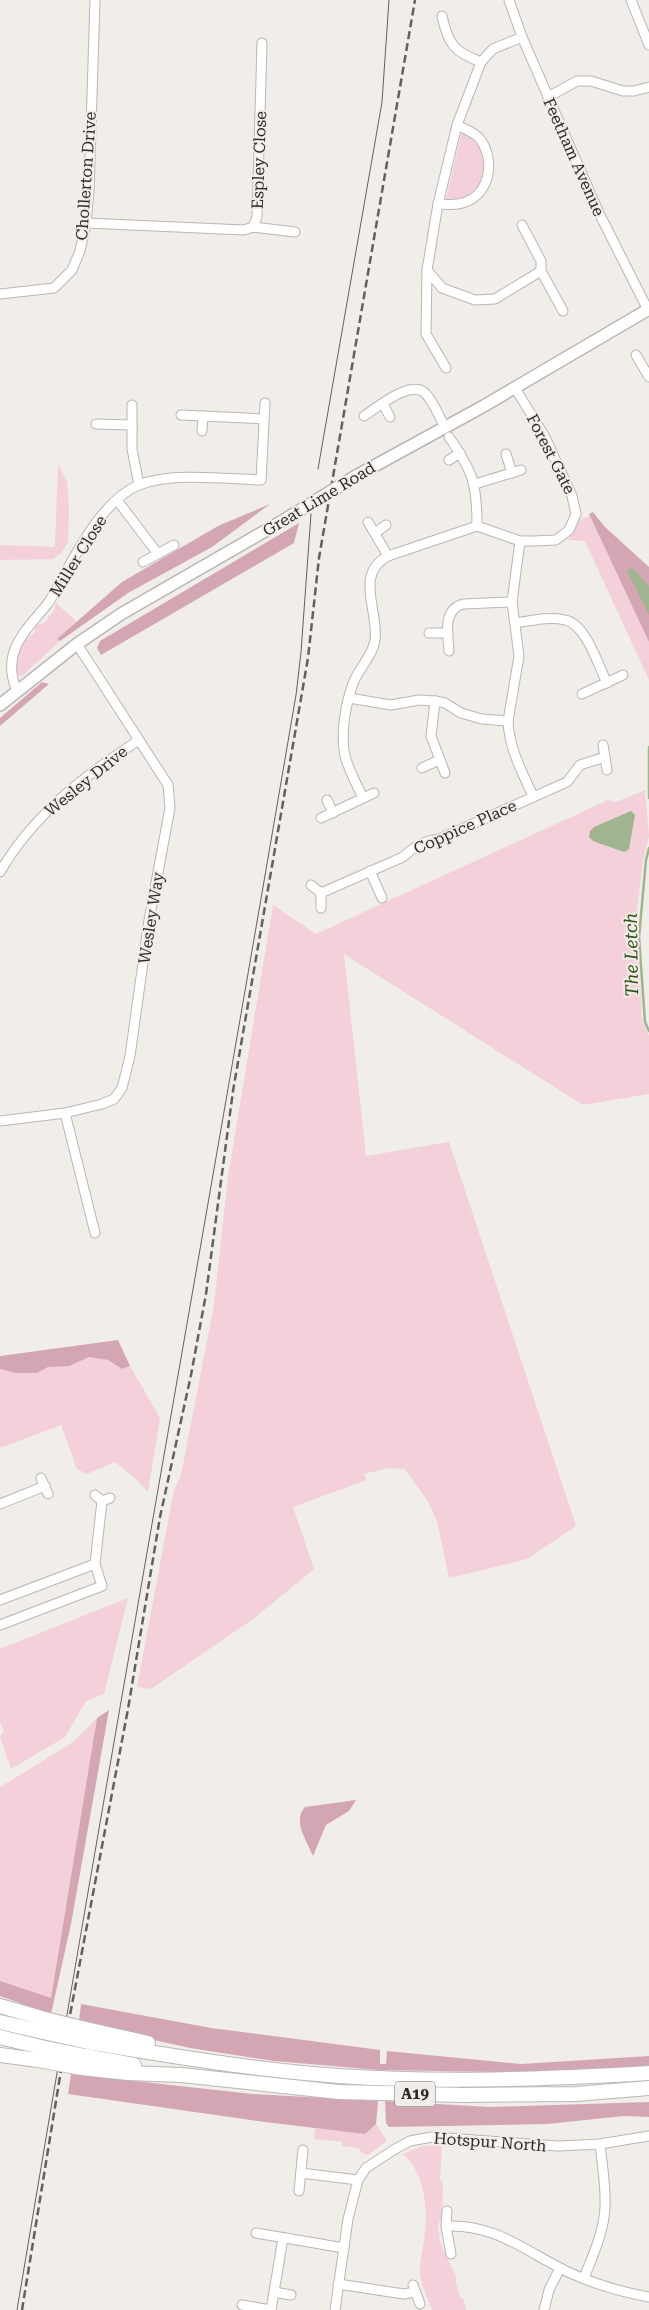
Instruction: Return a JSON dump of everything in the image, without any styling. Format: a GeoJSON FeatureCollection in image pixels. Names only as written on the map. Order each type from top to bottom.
{"type":"FeatureCollection","features":[{"type":"Feature","properties":{"kind":"highway"},"geometry":{"type":"LineString","coordinates":[[0,2006],[44,2025]]}},
{"type":"Feature","properties":{"kind":"highway","name":"A19"},"geometry":{"type":"LineString","coordinates":[[0,2022],[44,2025],[89,2036],[246,2066],[339,2076],[455,2080],[649,2073]]}},
{"type":"Feature","properties":{"kind":"highway","name":"A19"},"geometry":{"type":"LineString","coordinates":[[0,2038],[39,2054],[83,2062],[181,2075],[339,2092],[463,2095],[576,2094],[649,2088]]}},
{"type":"Feature","properties":{"kind":"highway"},"geometry":{"type":"LineString","coordinates":[[0,2055],[39,2054]]}},
{"type":"Feature","properties":{"kind":"main road","name":"Great Lime Road"},"geometry":{"type":"LineString","coordinates":[[0,705],[77,644],[120,614],[284,520],[356,476],[447,432],[515,388],[648,309]]}},
{"type":"Feature","properties":{"kind":"street","name":"Chollerton Drive"},"geometry":{"type":"LineString","coordinates":[[0,294],[44,290],[60,283],[72,270],[77,261],[86,223],[95,0]]}},
{"type":"Feature","properties":{"kind":"street","name":"Feetham Avenue"},"geometry":{"type":"LineString","coordinates":[[509,0],[522,37],[599,213],[648,309]]}},
{"type":"Feature","properties":{"kind":"street"},"geometry":{"type":"LineString","coordinates":[[631,0],[649,45]]}},
{"type":"Feature","properties":{"kind":"street"},"geometry":{"type":"LineString","coordinates":[[442,16],[445,32],[452,47],[466,56],[481,62]]}},
{"type":"Feature","properties":{"kind":"street"},"geometry":{"type":"LineString","coordinates":[[446,368],[426,334],[427,270],[438,204],[457,125],[481,62],[492,49],[522,37]]}},
{"type":"Feature","properties":{"kind":"street","name":"Espley Close"},"geometry":{"type":"LineString","coordinates":[[86,223],[244,230],[253,227],[257,217],[262,43]]}},
{"type":"Feature","properties":{"kind":"street"},"geometry":{"type":"LineString","coordinates":[[548,97],[577,81],[591,81],[623,91],[634,91],[649,87]]}},
{"type":"Feature","properties":{"kind":"street"},"geometry":{"type":"LineString","coordinates":[[438,204],[459,204],[474,196],[480,190],[489,174],[490,164],[479,138],[457,125]]}},
{"type":"Feature","properties":{"kind":"street"},"geometry":{"type":"LineString","coordinates":[[522,225],[541,261],[541,271],[562,311]]}},
{"type":"Feature","properties":{"kind":"street"},"geometry":{"type":"LineString","coordinates":[[253,227],[296,232]]}},
{"type":"Feature","properties":{"kind":"street"},"geometry":{"type":"LineString","coordinates":[[427,270],[442,288],[475,300],[494,299],[519,286],[541,271]]}},
{"type":"Feature","properties":{"kind":"street"},"geometry":{"type":"LineString","coordinates":[[636,356],[645,364],[649,377]]}},
{"type":"Feature","properties":{"kind":"street"},"geometry":{"type":"LineString","coordinates":[[363,798],[344,750],[349,698],[355,679],[373,649],[375,639],[369,586],[371,575],[376,565],[388,556],[477,526],[475,484],[468,466],[427,395],[421,390],[414,388],[402,392],[364,416]]}},
{"type":"Feature","properties":{"kind":"street","name":"Forest Gate"},"geometry":{"type":"LineString","coordinates":[[477,526],[520,540],[543,542],[556,540],[569,530],[576,514],[572,496],[555,456],[515,388]]}},
{"type":"Feature","properties":{"kind":"street","name":"Miller Close"},"geometry":{"type":"LineString","coordinates":[[17,692],[4,673],[3,655],[14,637],[41,613],[50,602],[95,526],[116,500],[139,485],[176,479],[261,480],[265,402]]}},
{"type":"Feature","properties":{"kind":"street"},"geometry":{"type":"LineString","coordinates":[[383,404],[390,417]]}},
{"type":"Feature","properties":{"kind":"street"},"geometry":{"type":"LineString","coordinates":[[132,405],[132,450],[139,485]]}},
{"type":"Feature","properties":{"kind":"street"},"geometry":{"type":"LineString","coordinates":[[181,415],[264,419]]}},
{"type":"Feature","properties":{"kind":"street"},"geometry":{"type":"LineString","coordinates":[[202,431],[203,416]]}},
{"type":"Feature","properties":{"kind":"street"},"geometry":{"type":"LineString","coordinates":[[96,424],[132,425]]}},
{"type":"Feature","properties":{"kind":"street"},"geometry":{"type":"LineString","coordinates":[[449,460],[460,453]]}},
{"type":"Feature","properties":{"kind":"street"},"geometry":{"type":"LineString","coordinates":[[475,484],[516,471],[506,454]]}},
{"type":"Feature","properties":{"kind":"street"},"geometry":{"type":"LineString","coordinates":[[116,500],[158,554]]}},
{"type":"Feature","properties":{"kind":"street"},"geometry":{"type":"LineString","coordinates":[[368,522],[388,556]]}},
{"type":"Feature","properties":{"kind":"street"},"geometry":{"type":"LineString","coordinates":[[375,532],[386,525]]}},
{"type":"Feature","properties":{"kind":"street"},"geometry":{"type":"LineString","coordinates":[[349,698],[391,705],[419,700],[435,701],[461,713],[482,719],[508,721],[519,656],[512,602],[520,540]]}},
{"type":"Feature","properties":{"kind":"street"},"geometry":{"type":"LineString","coordinates":[[144,562],[174,545]]}},
{"type":"Feature","properties":{"kind":"street"},"geometry":{"type":"LineString","coordinates":[[448,651],[448,617],[459,605],[512,602]]}},
{"type":"Feature","properties":{"kind":"street"},"geometry":{"type":"LineString","coordinates":[[515,623],[559,619],[574,623],[584,634],[607,683]]}},
{"type":"Feature","properties":{"kind":"street"},"geometry":{"type":"LineString","coordinates":[[429,633],[448,633]]}},
{"type":"Feature","properties":{"kind":"street","name":"Wesley Way"},"geometry":{"type":"LineString","coordinates":[[0,1121],[65,1113],[114,1099],[122,1088],[130,1056],[149,920],[170,808],[168,785],[77,644]]}},
{"type":"Feature","properties":{"kind":"street"},"geometry":{"type":"LineString","coordinates":[[582,694],[623,676]]}},
{"type":"Feature","properties":{"kind":"street"},"geometry":{"type":"LineString","coordinates":[[435,701],[431,736],[445,773]]}},
{"type":"Feature","properties":{"kind":"street","name":"Coppice Place"},"geometry":{"type":"LineString","coordinates":[[508,721],[510,744],[533,796]]}},
{"type":"Feature","properties":{"kind":"street","name":"Wesley Drive"},"geometry":{"type":"LineString","coordinates":[[0,872],[35,822],[93,771],[139,740]]}},
{"type":"Feature","properties":{"kind":"street"},"geometry":{"type":"LineString","coordinates":[[603,745],[608,770]]}},
{"type":"Feature","properties":{"kind":"street","name":"Coppice Place"},"geometry":{"type":"LineString","coordinates":[[322,893],[403,857],[411,848],[428,840],[438,839],[569,780],[580,765],[605,757]]}},
{"type":"Feature","properties":{"kind":"street"},"geometry":{"type":"LineString","coordinates":[[422,768],[439,760]]}},
{"type":"Feature","properties":{"kind":"street"},"geometry":{"type":"LineString","coordinates":[[321,818],[374,793]]}},
{"type":"Feature","properties":{"kind":"street"},"geometry":{"type":"LineString","coordinates":[[327,800],[333,813]]}},
{"type":"Feature","properties":{"kind":"street"},"geometry":{"type":"LineString","coordinates":[[370,871],[382,898]]}},
{"type":"Feature","properties":{"kind":"street"},"geometry":{"type":"LineString","coordinates":[[311,885],[322,893],[321,908]]}},
{"type":"Feature","properties":{"kind":"street"},"geometry":{"type":"LineString","coordinates":[[65,1113],[95,1233]]}},
{"type":"Feature","properties":{"kind":"street"},"geometry":{"type":"LineString","coordinates":[[0,1504],[44,1486]]}},
{"type":"Feature","properties":{"kind":"street"},"geometry":{"type":"LineString","coordinates":[[0,1625],[102,1586],[95,1564],[103,1498]]}},
{"type":"Feature","properties":{"kind":"street"},"geometry":{"type":"LineString","coordinates":[[0,1600],[95,1564]]}},
{"type":"Feature","properties":{"kind":"street","name":"Hotspur North"},"geometry":{"type":"LineString","coordinates":[[335,2310],[350,2210],[358,2180],[366,2168],[410,2141],[424,2138],[451,2137],[544,2146],[600,2144],[649,2136]]}},
{"type":"Feature","properties":{"kind":"street"},"geometry":{"type":"LineString","coordinates":[[584,2278],[598,2244],[604,2220],[605,2206],[600,2144]]}},
{"type":"Feature","properties":{"kind":"street"},"geometry":{"type":"LineString","coordinates":[[298,2191],[303,2150]]}},
{"type":"Feature","properties":{"kind":"street"},"geometry":{"type":"LineString","coordinates":[[301,2173],[358,2180]]}},
{"type":"Feature","properties":{"kind":"street"},"geometry":{"type":"LineString","coordinates":[[447,2211],[446,2226],[451,2254]]}},
{"type":"Feature","properties":{"kind":"street"},"geometry":{"type":"LineString","coordinates":[[446,2226],[467,2226],[487,2230],[510,2240],[560,2268],[584,2278],[606,2287],[649,2297]]}},
{"type":"Feature","properties":{"kind":"street"},"geometry":{"type":"LineString","coordinates":[[256,2233],[344,2248]]}},
{"type":"Feature","properties":{"kind":"street"},"geometry":{"type":"LineString","coordinates":[[242,2305],[271,2310],[283,2238]]}},
{"type":"Feature","properties":{"kind":"street"},"geometry":{"type":"LineString","coordinates":[[544,2310],[549,2290],[560,2268]]}},
{"type":"Feature","properties":{"kind":"street"},"geometry":{"type":"LineString","coordinates":[[338,2284],[404,2294],[414,2288],[420,2304]]}},
{"type":"Feature","properties":{"kind":"street"},"geometry":{"type":"LineString","coordinates":[[274,2292],[291,2295]]}},
{"type":"Feature","properties":{"kind":"shaded area"},"geometry":{"type":"Polygon","coordinates":[[[462,131],[476,139],[481,146],[486,161],[485,170],[473,191],[464,197],[446,199],[462,131]]]}},
{"type":"Feature","properties":{"kind":"shaded area"},"geometry":{"type":"Polygon","coordinates":[[[58,465],[67,481],[69,509],[68,542],[62,552],[53,559],[0,560],[0,545],[55,547],[58,465]]]}},
{"type":"Feature","properties":{"kind":"shaded area"},"geometry":{"type":"Polygon","coordinates":[[[270,504],[212,547],[128,593],[60,641],[57,639],[122,582],[218,526],[270,504]]]}},
{"type":"Feature","properties":{"kind":"shaded area"},"geometry":{"type":"Polygon","coordinates":[[[593,512],[605,527],[649,567],[649,642],[589,514],[593,512]]]}},
{"type":"Feature","properties":{"kind":"shaded area"},"geometry":{"type":"Polygon","coordinates":[[[590,516],[649,642],[649,680],[585,541],[568,540],[580,520],[590,516]]]}},
{"type":"Feature","properties":{"kind":"shaded area"},"geometry":{"type":"Polygon","coordinates":[[[299,523],[294,543],[101,655],[97,648],[100,641],[299,523]]]}},
{"type":"Feature","properties":{"kind":"shaded area"},"geometry":{"type":"Polygon","coordinates":[[[633,568],[649,587],[649,615],[627,571],[633,568]]]}},
{"type":"Feature","properties":{"kind":"shaded area"},"geometry":{"type":"Polygon","coordinates":[[[56,603],[77,622],[57,639],[60,641],[22,676],[16,676],[14,650],[35,632],[38,624],[43,624],[54,611],[56,603]]]}},
{"type":"Feature","properties":{"kind":"shaded area"},"geometry":{"type":"Polygon","coordinates":[[[42,682],[49,684],[0,726],[0,718],[42,682]]]}},
{"type":"Feature","properties":{"kind":"shaded area"},"geometry":{"type":"Polygon","coordinates":[[[645,790],[649,836],[643,861],[637,910],[642,1019],[649,1036],[649,1094],[583,1105],[344,954],[366,1156],[449,1142],[576,1526],[527,1559],[449,1578],[437,1521],[427,1500],[405,1469],[388,1468],[364,1474],[366,1480],[293,1507],[314,1569],[253,1619],[151,1689],[137,1687],[174,1490],[181,1475],[214,1305],[228,1177],[273,905],[316,934],[608,800],[616,802],[645,790]]]}},
{"type":"Feature","properties":{"kind":"shaded area"},"geometry":{"type":"Polygon","coordinates":[[[631,811],[635,815],[629,849],[624,852],[593,841],[589,837],[590,831],[594,827],[631,811]]]}},
{"type":"Feature","properties":{"kind":"shaded area"},"geometry":{"type":"Polygon","coordinates":[[[118,1340],[130,1366],[122,1369],[108,1360],[89,1357],[69,1366],[48,1367],[37,1373],[16,1373],[0,1369],[0,1356],[118,1340]]]}},
{"type":"Feature","properties":{"kind":"shaded area"},"geometry":{"type":"Polygon","coordinates":[[[89,1357],[108,1360],[122,1369],[130,1366],[160,1418],[148,1492],[135,1478],[115,1462],[87,1474],[77,1469],[61,1425],[0,1448],[0,1369],[16,1373],[37,1373],[48,1367],[69,1365],[89,1357]]]}},
{"type":"Feature","properties":{"kind":"shaded area"},"geometry":{"type":"Polygon","coordinates":[[[128,1598],[104,1694],[86,1701],[65,1737],[11,1769],[0,1737],[4,1731],[0,1722],[0,1649],[128,1598]]]}},
{"type":"Feature","properties":{"kind":"shaded area"},"geometry":{"type":"Polygon","coordinates":[[[109,1710],[71,1924],[51,2014],[0,1996],[0,1981],[51,1998],[97,1718],[109,1710]]]}},
{"type":"Feature","properties":{"kind":"shaded area"},"geometry":{"type":"Polygon","coordinates":[[[97,1718],[51,1999],[0,1981],[0,1787],[72,1743],[97,1718]]]}},
{"type":"Feature","properties":{"kind":"shaded area"},"geometry":{"type":"Polygon","coordinates":[[[356,1800],[349,1811],[326,1825],[313,1856],[300,1825],[301,1813],[305,1807],[356,1800]]]}},
{"type":"Feature","properties":{"kind":"shaded area"},"geometry":{"type":"Polygon","coordinates":[[[81,2004],[211,2028],[380,2050],[380,2064],[386,2064],[387,2051],[521,2064],[649,2056],[649,2066],[556,2073],[379,2070],[274,2061],[190,2048],[90,2026],[79,2021],[81,2004]]]}},
{"type":"Feature","properties":{"kind":"shaded area"},"geometry":{"type":"Polygon","coordinates":[[[71,2074],[252,2094],[378,2101],[376,2124],[365,2134],[68,2094],[71,2074]]]}},
{"type":"Feature","properties":{"kind":"shaded area"},"geometry":{"type":"Polygon","coordinates":[[[385,2101],[490,2107],[649,2102],[649,2117],[624,2116],[547,2124],[389,2127],[386,2123],[385,2101]]]}},
{"type":"Feature","properties":{"kind":"shaded area"},"geometry":{"type":"Polygon","coordinates":[[[376,2124],[387,2141],[368,2155],[362,2153],[359,2148],[342,2146],[342,2142],[314,2139],[315,2128],[365,2134],[376,2124]]]}},
{"type":"Feature","properties":{"kind":"shaded area"},"geometry":{"type":"Polygon","coordinates":[[[442,2145],[440,2179],[443,2184],[442,2216],[438,2225],[440,2242],[456,2277],[460,2297],[464,2300],[466,2310],[432,2310],[420,2273],[426,2218],[424,2194],[417,2173],[403,2154],[422,2146],[442,2145]]]}},
{"type":"Feature","properties":{"kind":"waterway","name":"The Letch"},"geometry":{"type":"LineString","coordinates":[[649,747],[649,798]]}},
{"type":"Feature","properties":{"kind":"waterway","name":"The Letch"},"geometry":{"type":"LineString","coordinates":[[649,848],[646,860],[639,937],[645,1022],[649,1031]]}},
{"type":"Feature","properties":{"kind":"tram line"},"geometry":{"type":"LineString","coordinates":[[318,469],[382,102],[389,0]]}},
{"type":"Feature","properties":{"kind":"tram line"},"geometry":{"type":"LineString","coordinates":[[17,2310],[296,695],[311,514]]}},
{"type":"Feature","properties":{"kind":"railway"},"geometry":{"type":"LineString","coordinates":[[22,2310],[70,2015],[128,1709],[160,1517],[191,1375],[206,1294],[233,1091],[308,658],[319,558],[415,0]]}}]}
